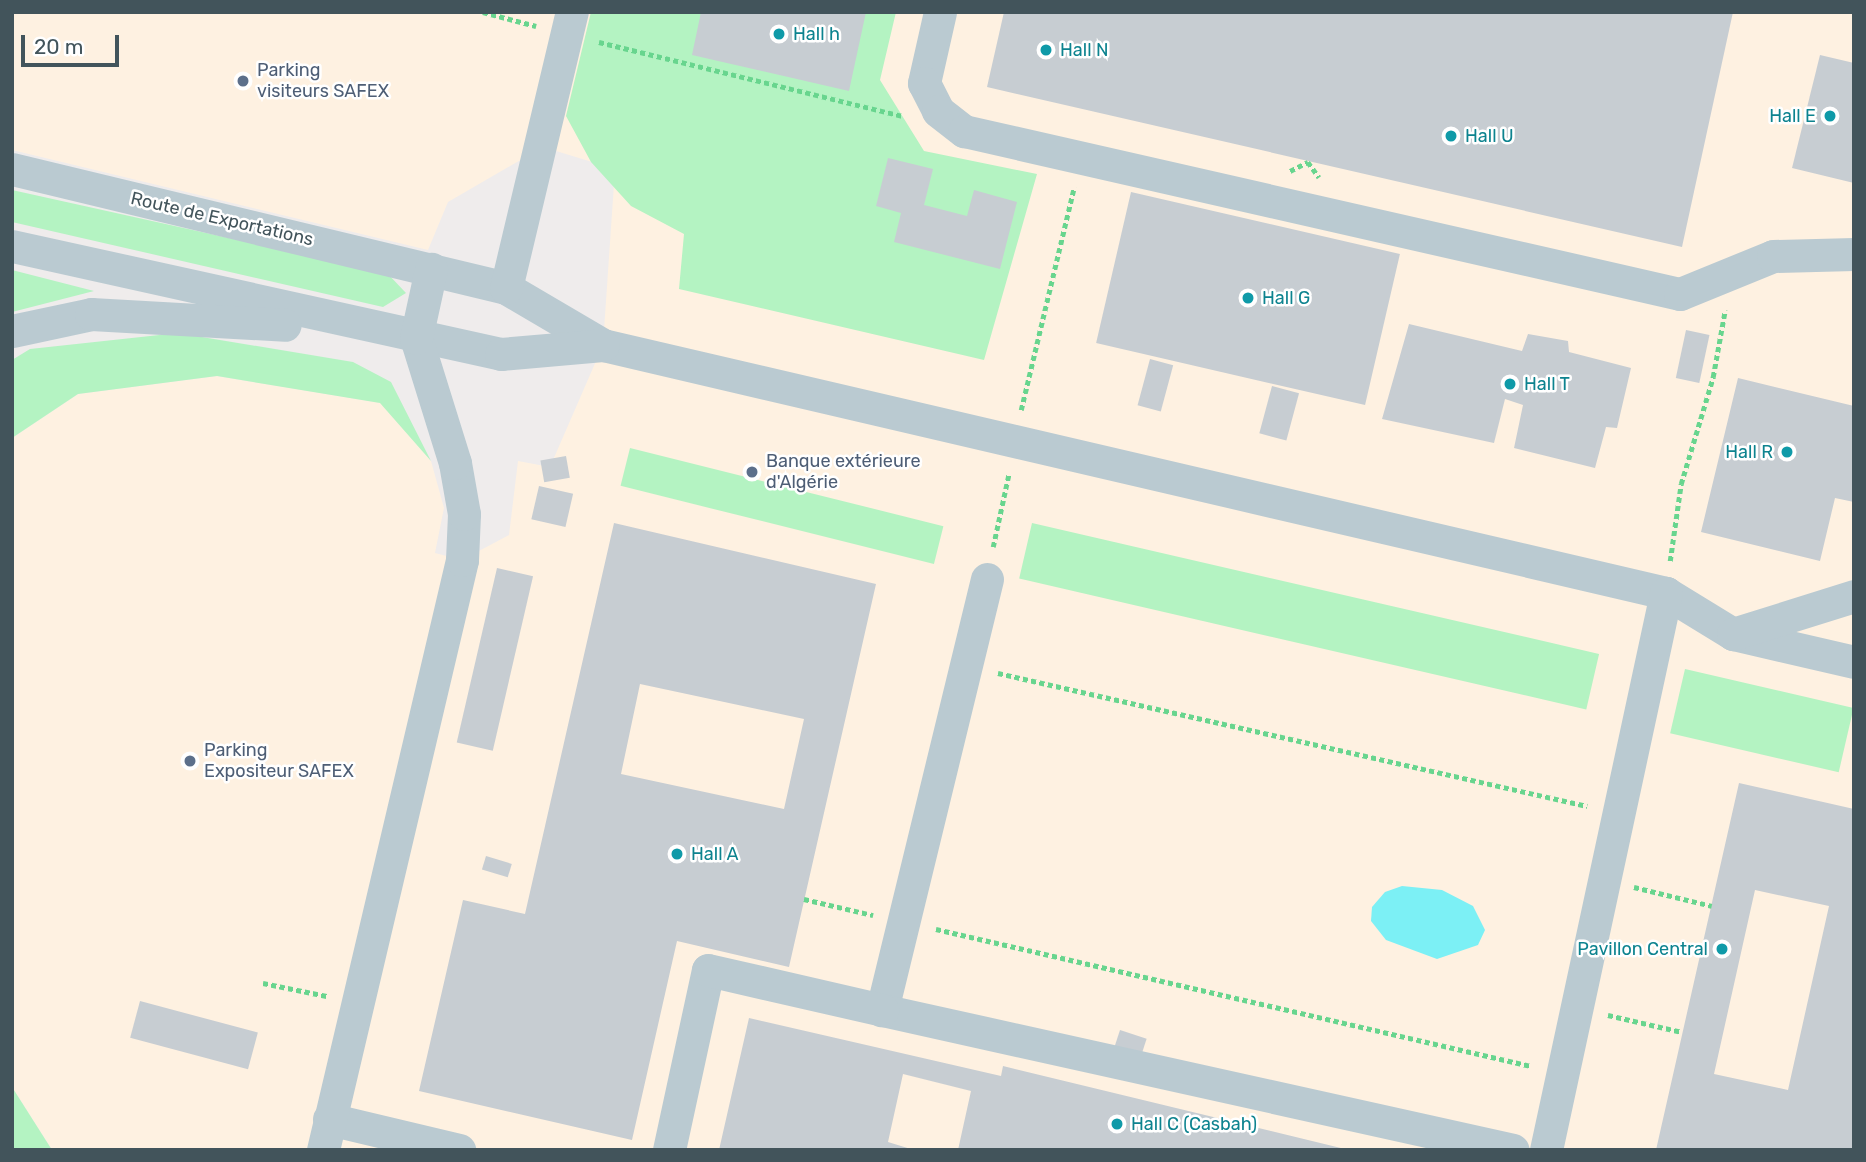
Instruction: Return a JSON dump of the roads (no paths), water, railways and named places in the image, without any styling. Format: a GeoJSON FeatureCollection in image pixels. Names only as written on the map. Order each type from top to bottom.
{"type":"FeatureCollection","features":[{"type":"Feature","properties":{"kind":"street"},"geometry":{"type":"LineString","coordinates":[[940,12],[924,83],[938,111],[964,131],[1680,295],[1773,256],[1854,254]]}},
{"type":"Feature","properties":{"kind":"street"},"geometry":{"type":"LineString","coordinates":[[506,288],[570,23]]}},
{"type":"Feature","properties":{"kind":"street","name":"Route de Exportations"},"geometry":{"type":"LineString","coordinates":[[12,169],[506,288],[568,337],[1666,593],[1733,634],[1854,662]]}},
{"type":"Feature","properties":{"kind":"street"},"geometry":{"type":"LineString","coordinates":[[12,246],[416,338],[501,354],[568,337]]}},
{"type":"Feature","properties":{"kind":"street"},"geometry":{"type":"LineString","coordinates":[[431,270],[416,338],[456,463],[464,514],[461,560],[326,1135],[459,1150]]}},
{"type":"Feature","properties":{"kind":"street"},"geometry":{"type":"LineString","coordinates":[[12,331],[91,314],[147,313],[416,338]]}},
{"type":"Feature","properties":{"kind":"street"},"geometry":{"type":"LineString","coordinates":[[882,1010],[987,579]]}},
{"type":"Feature","properties":{"kind":"street"},"geometry":{"type":"LineString","coordinates":[[1546,1150],[1666,593]]}},
{"type":"Feature","properties":{"kind":"street"},"geometry":{"type":"LineString","coordinates":[[1733,634],[1850,599]]}},
{"type":"Feature","properties":{"kind":"street"},"geometry":{"type":"LineString","coordinates":[[669,1150],[708,970],[1513,1150]]}},
{"type":"Feature","properties":{"kind":"water"},"geometry":{"type":"Polygon","coordinates":[[[1402,886],[1442,890],[1473,906],[1485,930],[1478,945],[1437,959],[1386,940],[1371,921],[1372,907],[1385,892],[1402,886]]]}},
{"type":"Feature","properties":{"kind":"place","name":"Hall h"},"geometry":{"type":"Point","coordinates":[779,34]}},
{"type":"Feature","properties":{"kind":"place","name":"Hall N"},"geometry":{"type":"Point","coordinates":[1046,50]}},
{"type":"Feature","properties":{"kind":"place","name":"Parking visiteurs SAFEX"},"geometry":{"type":"Point","coordinates":[243,81]}},
{"type":"Feature","properties":{"kind":"place","name":"Hall E"},"geometry":{"type":"Point","coordinates":[1830,116]}},
{"type":"Feature","properties":{"kind":"place","name":"Hall U"},"geometry":{"type":"Point","coordinates":[1451,136]}},
{"type":"Feature","properties":{"kind":"place","name":"Hall G"},"geometry":{"type":"Point","coordinates":[1248,298]}},
{"type":"Feature","properties":{"kind":"place","name":"Hall T"},"geometry":{"type":"Point","coordinates":[1510,384]}},
{"type":"Feature","properties":{"kind":"place","name":"Hall R"},"geometry":{"type":"Point","coordinates":[1787,452]}},
{"type":"Feature","properties":{"kind":"place","name":"Banque extérieure d'Algérie"},"geometry":{"type":"Point","coordinates":[752,472]}},
{"type":"Feature","properties":{"kind":"place","name":"Parking Expositeur SAFEX"},"geometry":{"type":"Point","coordinates":[190,761]}},
{"type":"Feature","properties":{"kind":"place","name":"Hall A"},"geometry":{"type":"Point","coordinates":[677,854]}},
{"type":"Feature","properties":{"kind":"place","name":"Pavillon Central"},"geometry":{"type":"Point","coordinates":[1722,949]}},
{"type":"Feature","properties":{"kind":"place","name":"Hall C (Casbah)"},"geometry":{"type":"Point","coordinates":[1117,1124]}}]}
